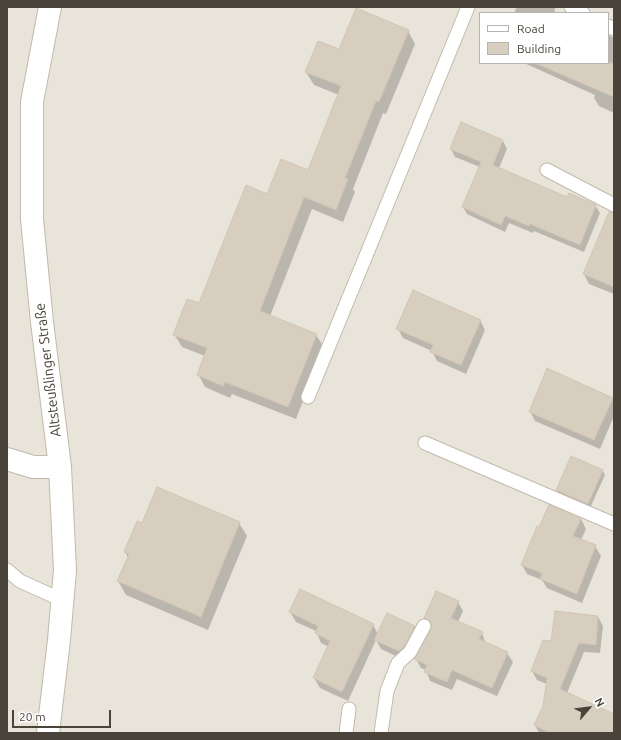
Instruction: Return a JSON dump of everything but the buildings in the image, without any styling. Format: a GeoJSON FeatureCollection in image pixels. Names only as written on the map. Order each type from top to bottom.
{"type":"FeatureCollection","features":[{"type":"Feature","properties":{"kind":"street","name":"Altsteußlinger Straße"},"geometry":{"type":"LineString","coordinates":[[48,733],[59,640],[65,570],[60,467],[42,322],[32,219],[32,102],[50,7]]}},
{"type":"Feature","properties":{"kind":"street"},"geometry":{"type":"LineString","coordinates":[[7,459],[33,467],[60,467]]}},
{"type":"Feature","properties":{"kind":"lane"},"geometry":{"type":"LineString","coordinates":[[308,397],[468,7]]}},
{"type":"Feature","properties":{"kind":"lane"},"geometry":{"type":"LineString","coordinates":[[571,7],[581,12]]}},
{"type":"Feature","properties":{"kind":"lane"},"geometry":{"type":"LineString","coordinates":[[547,170],[614,205]]}},
{"type":"Feature","properties":{"kind":"lane"},"geometry":{"type":"LineString","coordinates":[[425,443],[614,524]]}},
{"type":"Feature","properties":{"kind":"lane"},"geometry":{"type":"LineString","coordinates":[[7,570],[20,581],[62,600]]}},
{"type":"Feature","properties":{"kind":"lane"},"geometry":{"type":"LineString","coordinates":[[381,733],[387,691],[398,663],[410,652],[424,626]]}},
{"type":"Feature","properties":{"kind":"lane"},"geometry":{"type":"LineString","coordinates":[[346,733],[349,709]]}},
{"type":"Feature","properties":{"kind":"shaded area"},"geometry":{"type":"Polygon","coordinates":[[[7,7],[614,7],[614,733],[7,733],[7,7]]]}}]}
